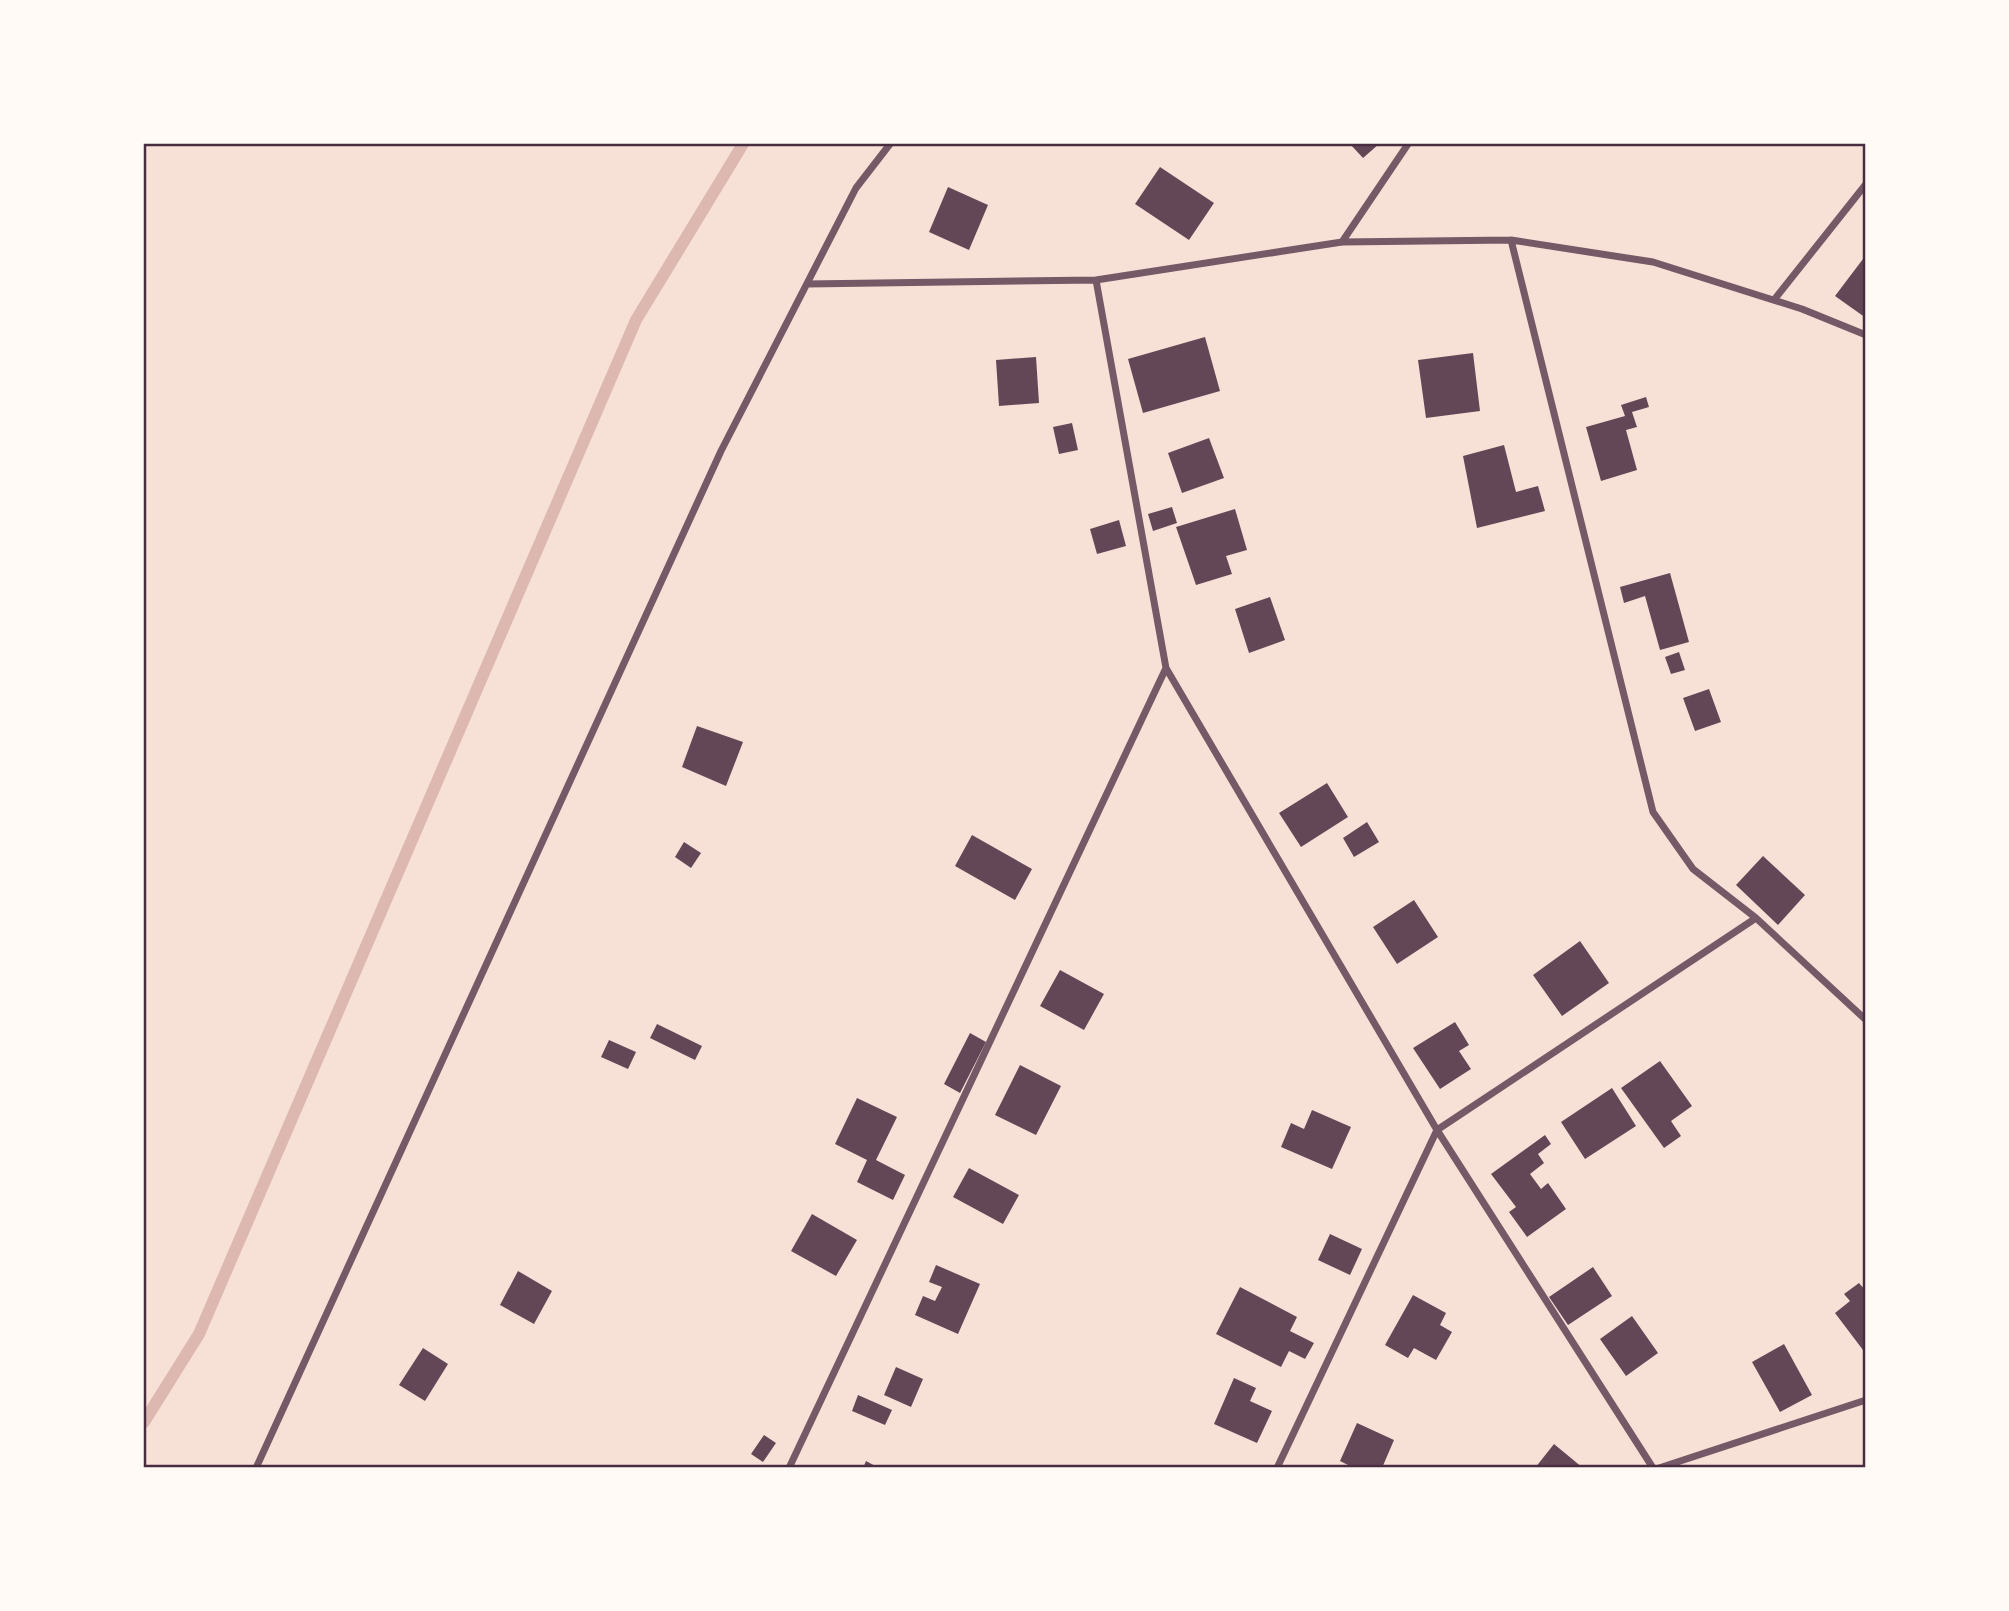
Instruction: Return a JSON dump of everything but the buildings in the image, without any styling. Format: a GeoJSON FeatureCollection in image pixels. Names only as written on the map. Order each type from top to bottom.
{"type":"FeatureCollection","features":[{"type":"Feature","properties":{"kind":"street"},"geometry":{"type":"LineString","coordinates":[[256,1468],[721,451],[856,188],[890,144]]}},
{"type":"Feature","properties":{"kind":"street"},"geometry":{"type":"LineString","coordinates":[[1342,242],[1408,144]]}},
{"type":"Feature","properties":{"kind":"street"},"geometry":{"type":"LineString","coordinates":[[1774,300],[1866,184]]}},
{"type":"Feature","properties":{"kind":"street"},"geometry":{"type":"LineString","coordinates":[[807,284],[1096,280],[1342,242],[1511,240],[1653,262],[1774,300],[1866,335]]}},
{"type":"Feature","properties":{"kind":"street"},"geometry":{"type":"LineString","coordinates":[[1511,240],[1653,812],[1693,869],[1756,918],[1866,1020]]}},
{"type":"Feature","properties":{"kind":"street"},"geometry":{"type":"LineString","coordinates":[[1096,280],[1166,668],[1437,1130],[1653,1468]]}},
{"type":"Feature","properties":{"kind":"street"},"geometry":{"type":"LineString","coordinates":[[789,1468],[1166,668]]}},
{"type":"Feature","properties":{"kind":"street"},"geometry":{"type":"LineString","coordinates":[[1277,1468],[1437,1130],[1756,918]]}},
{"type":"Feature","properties":{"kind":"street"},"geometry":{"type":"LineString","coordinates":[[1659,1468],[1866,1400]]}},
{"type":"Feature","properties":{"kind":"waterway"},"geometry":{"type":"LineString","coordinates":[[144,1422],[199,1334],[636,320],[743,144]]}}]}
